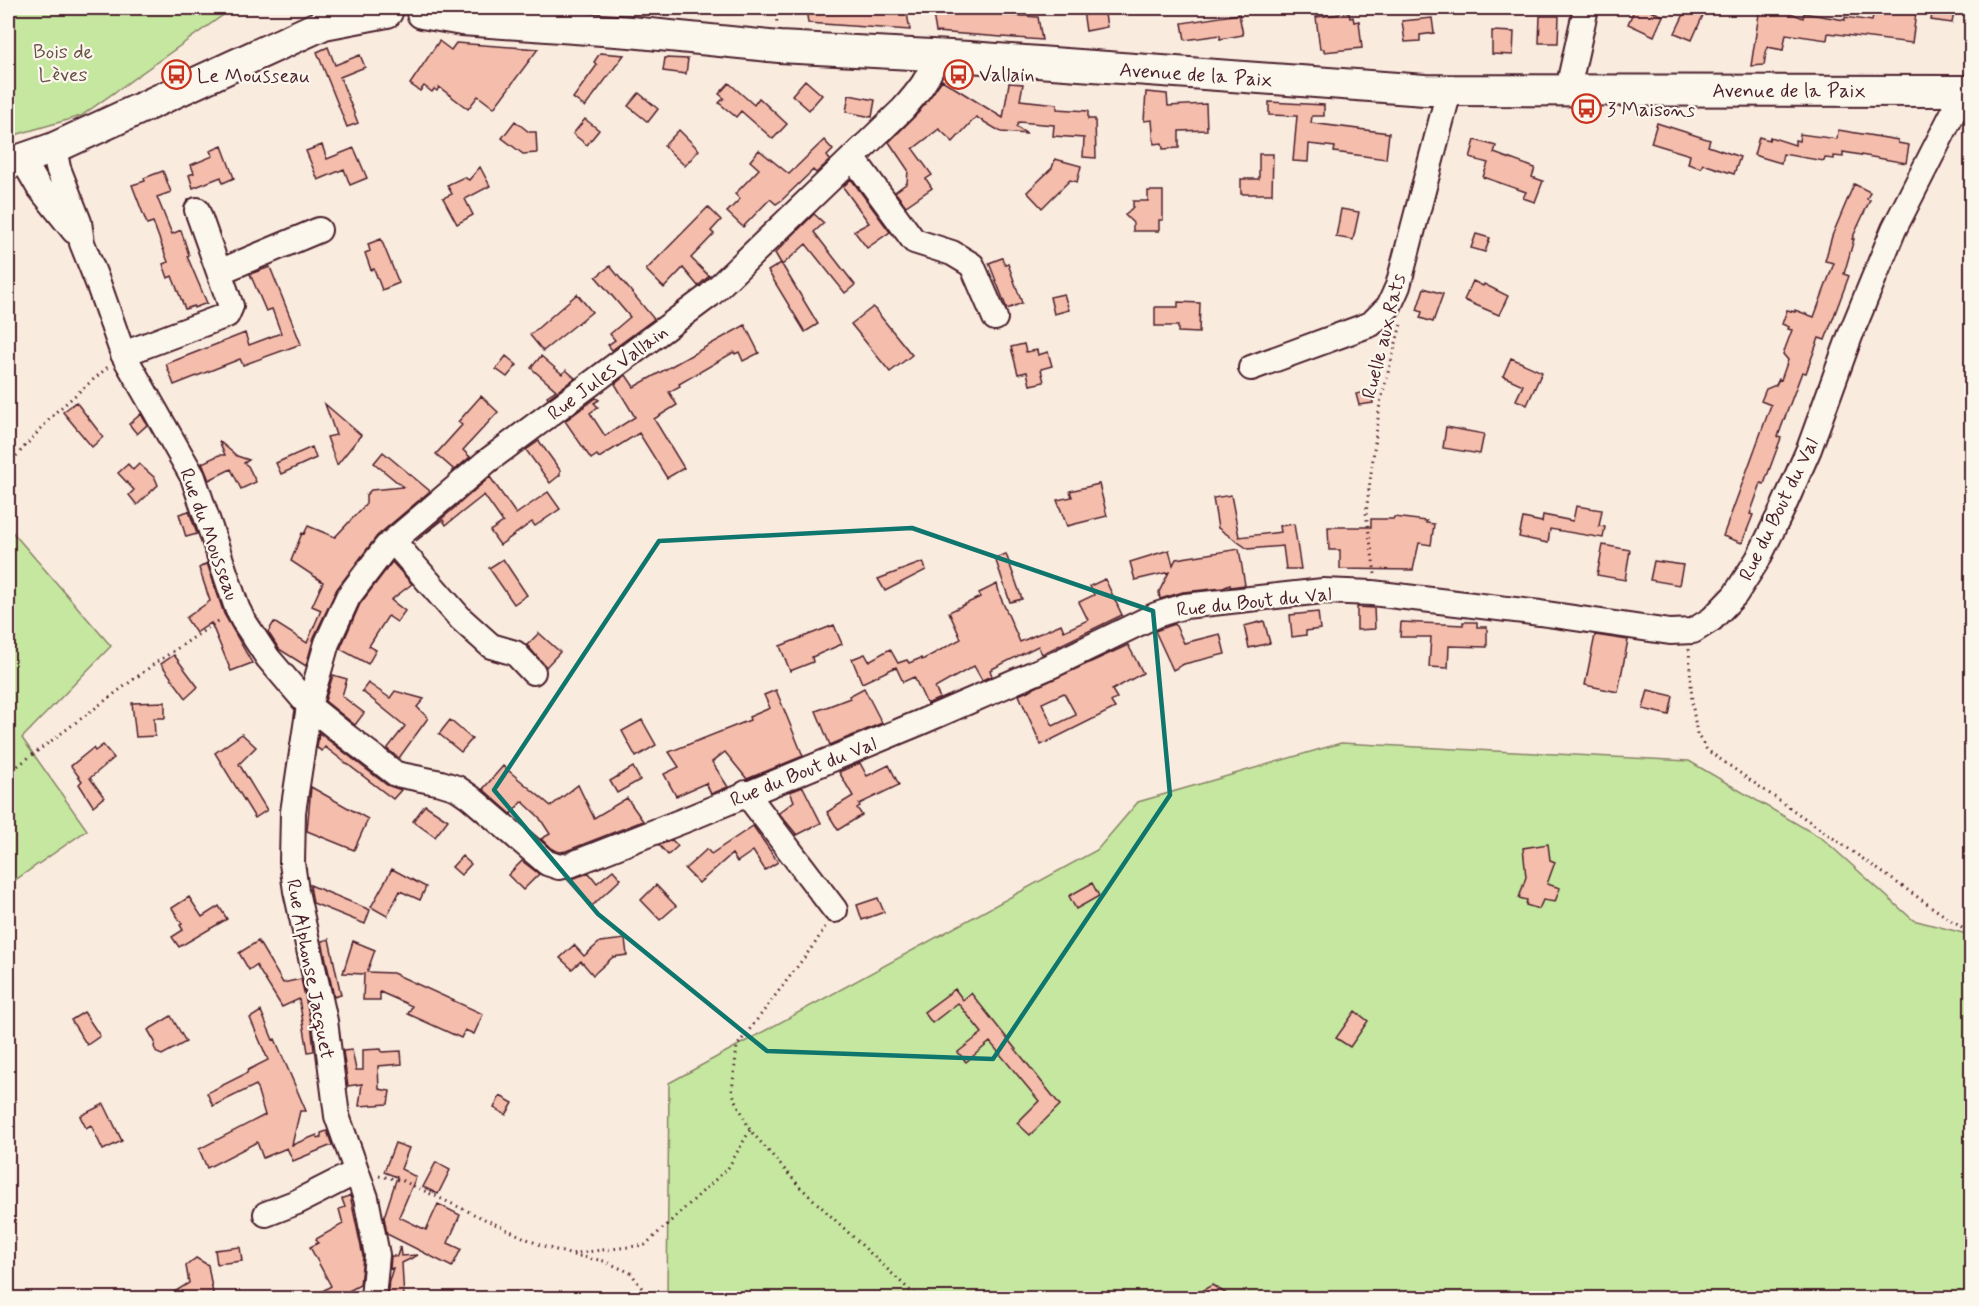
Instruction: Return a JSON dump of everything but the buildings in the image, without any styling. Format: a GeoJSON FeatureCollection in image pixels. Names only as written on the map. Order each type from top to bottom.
{"type":"FeatureCollection","features":[{"type":"Feature","properties":{"kind":"main road"},"geometry":{"type":"LineString","coordinates":[[15,162],[54,147],[324,24],[386,10],[394,24],[405,27],[416,22],[422,10]]}},
{"type":"Feature","properties":{"kind":"main road","name":"Avenue de la Paix"},"geometry":{"type":"LineString","coordinates":[[422,10],[462,20],[630,32],[779,47],[936,55],[1449,91],[1966,91]]}},
{"type":"Feature","properties":{"kind":"street"},"geometry":{"type":"LineString","coordinates":[[1571,91],[1571,75],[1586,8]]}},
{"type":"Feature","properties":{"kind":"street","name":"Rue Jules Vallain"},"geometry":{"type":"LineString","coordinates":[[309,706],[327,643],[348,597],[386,547],[486,462],[710,295],[903,109],[925,84],[936,55]]}},
{"type":"Feature","properties":{"kind":"street"},"geometry":{"type":"LineString","coordinates":[[1251,368],[1371,324],[1389,306],[1398,286],[1449,91]]}},
{"type":"Feature","properties":{"kind":"street","name":"Rue du Bout du Val"},"geometry":{"type":"LineString","coordinates":[[309,706],[396,774],[441,783],[456,788],[470,797],[534,854],[547,864],[559,867],[570,865],[690,818],[939,714],[1053,664],[1156,615],[1185,606],[1323,591],[1378,593],[1670,632],[1693,631],[1712,619],[1735,595],[1758,559],[1809,449],[1850,336],[1894,229],[1966,91]]}},
{"type":"Feature","properties":{"kind":"street"},"geometry":{"type":"LineString","coordinates":[[54,147],[57,168],[79,222],[82,243]]}},
{"type":"Feature","properties":{"kind":"street"},"geometry":{"type":"LineString","coordinates":[[853,158],[914,241],[952,253],[972,265],[995,318]]}},
{"type":"Feature","properties":{"kind":"street"},"geometry":{"type":"LineString","coordinates":[[15,162],[38,186],[82,243]]}},
{"type":"Feature","properties":{"kind":"street"},"geometry":{"type":"LineString","coordinates":[[123,354],[227,315],[231,306],[196,210]]}},
{"type":"Feature","properties":{"kind":"street"},"geometry":{"type":"LineString","coordinates":[[219,272],[319,230]]}},
{"type":"Feature","properties":{"kind":"street","name":"Rue du Mousseau"},"geometry":{"type":"LineString","coordinates":[[82,243],[123,354],[193,477],[237,608],[267,658],[309,706]]}},
{"type":"Feature","properties":{"kind":"street"},"geometry":{"type":"LineString","coordinates":[[393,541],[461,619],[491,646],[515,654],[533,672]]}},
{"type":"Feature","properties":{"kind":"street","name":"Rue Alphonse Jacquet"},"geometry":{"type":"LineString","coordinates":[[309,706],[293,812],[292,863],[296,891],[325,1021],[337,1116],[366,1198],[377,1255],[373,1299]]}},
{"type":"Feature","properties":{"kind":"street"},"geometry":{"type":"LineString","coordinates":[[746,793],[835,909]]}},
{"type":"Feature","properties":{"kind":"street"},"geometry":{"type":"LineString","coordinates":[[266,1214],[297,1202],[356,1172]]}},
{"type":"Feature","properties":{"kind":"path","name":"Ruelle aux Rats"},"geometry":{"type":"LineString","coordinates":[[1378,593],[1366,513],[1380,403],[1402,317]]}},
{"type":"Feature","properties":{"kind":"path"},"geometry":{"type":"LineString","coordinates":[[8,465],[57,411],[123,354]]}},
{"type":"Feature","properties":{"kind":"path"},"geometry":{"type":"LineString","coordinates":[[8,773],[157,662],[237,608]]}},
{"type":"Feature","properties":{"kind":"path"},"geometry":{"type":"LineString","coordinates":[[1693,631],[1688,653],[1692,702],[1697,734],[1707,750],[1971,935]]}},
{"type":"Feature","properties":{"kind":"path"},"geometry":{"type":"LineString","coordinates":[[835,909],[816,942],[737,1046],[732,1092],[750,1130],[800,1186],[918,1299]]}},
{"type":"Feature","properties":{"kind":"path"},"geometry":{"type":"LineString","coordinates":[[569,1254],[645,1245],[728,1168],[750,1130]]}},
{"type":"Feature","properties":{"kind":"path"},"geometry":{"type":"LineString","coordinates":[[356,1172],[401,1180],[540,1245],[604,1261],[631,1273],[649,1299]]}},
{"type":"Feature","properties":{"kind":"path"},"geometry":{"type":"LineString","coordinates":[[1275,1299],[1278,1297],[1283,1299]]}},
{"type":"Feature","properties":{"kind":"highlighted area"},"geometry":{"type":"Polygon","coordinates":[[[912,528],[1153,611],[1170,795],[993,1059],[767,1051],[598,914],[494,790],[659,541],[912,528]]]}},
{"type":"Feature","properties":{"kind":"green space","name":"Bois de Lèves"},"geometry":{"type":"Polygon","coordinates":[[[8,8],[233,8],[81,116],[8,137],[8,8]]]}},
{"type":"Feature","properties":{"kind":"green space"},"geometry":{"type":"Polygon","coordinates":[[[8,527],[111,646],[22,738],[87,830],[8,885],[8,527]]]}},
{"type":"Feature","properties":{"kind":"green space"},"geometry":{"type":"Polygon","coordinates":[[[1341,743],[1689,761],[1823,839],[1913,920],[1971,935],[1971,1298],[667,1298],[669,1083],[1097,850],[1138,802],[1341,743]]]}},
{"type":"Feature","properties":{"kind":"place","name":"Vallain"},"geometry":{"type":"Point","coordinates":[958,74]}},
{"type":"Feature","properties":{"kind":"place","name":"Le Mousseau"},"geometry":{"type":"Point","coordinates":[176,75]}},
{"type":"Feature","properties":{"kind":"place","name":"3 Maisons"},"geometry":{"type":"Point","coordinates":[1586,109]}}]}
